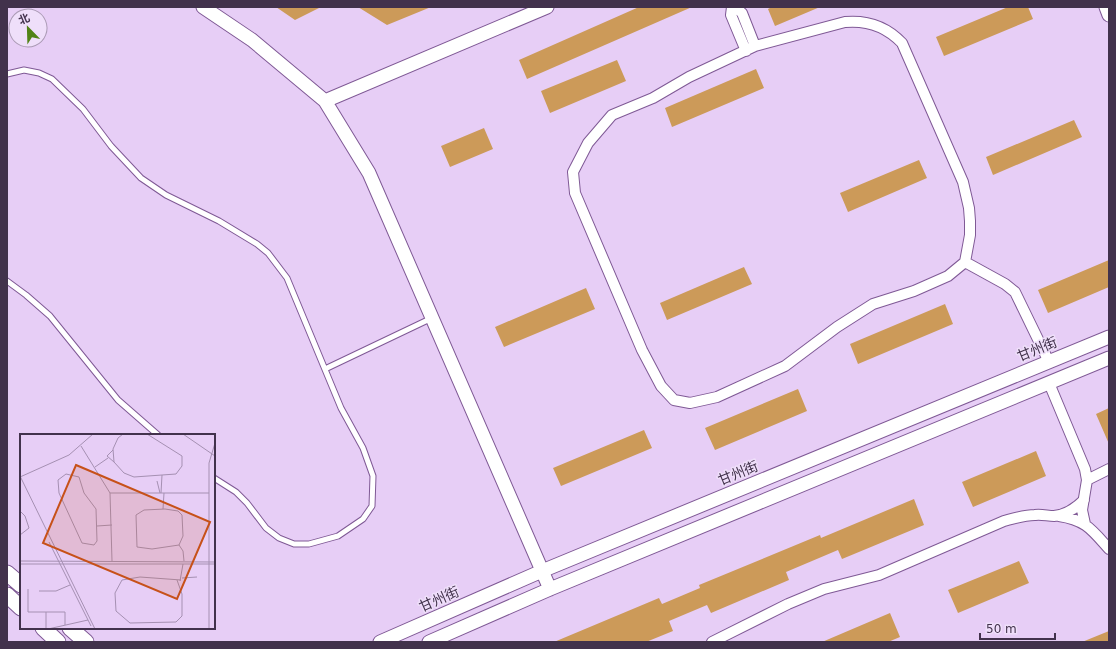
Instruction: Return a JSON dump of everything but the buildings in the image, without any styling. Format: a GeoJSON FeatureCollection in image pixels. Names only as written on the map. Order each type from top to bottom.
{"type":"FeatureCollection","features":[{"type":"Feature","properties":{"kind":"main road"},"geometry":{"type":"LineString","coordinates":[[7,573],[20,584]]}},
{"type":"Feature","properties":{"kind":"main road"},"geometry":{"type":"LineString","coordinates":[[7,595],[20,607]]}},
{"type":"Feature","properties":{"kind":"main road"},"geometry":{"type":"LineString","coordinates":[[44,629],[58,642]]}},
{"type":"Feature","properties":{"kind":"main road"},"geometry":{"type":"LineString","coordinates":[[71,629],[86,642]]}},
{"type":"Feature","properties":{"kind":"street"},"geometry":{"type":"LineString","coordinates":[[203,7],[252,40],[325,101],[369,174],[550,589]]}},
{"type":"Feature","properties":{"kind":"street"},"geometry":{"type":"LineString","coordinates":[[325,101],[547,7]]}},
{"type":"Feature","properties":{"kind":"street"},"geometry":{"type":"LineString","coordinates":[[732,7],[731,15],[746,51]]}},
{"type":"Feature","properties":{"kind":"street"},"geometry":{"type":"LineString","coordinates":[[736,7],[742,13],[756,46]]}},
{"type":"Feature","properties":{"kind":"street"},"geometry":{"type":"LineString","coordinates":[[1106,7],[1109,15]]}},
{"type":"Feature","properties":{"kind":"street"},"geometry":{"type":"LineString","coordinates":[[853,21],[876,25],[890,32],[902,43],[963,182],[968,201],[970,221],[968,249],[965,262],[948,276],[914,291],[873,304],[837,327],[785,366],[717,397],[690,403],[674,400],[661,386],[642,350],[575,193],[573,172],[588,143],[612,115],[653,98],[689,77],[756,46],[853,21]]}},
{"type":"Feature","properties":{"kind":"street"},"geometry":{"type":"LineString","coordinates":[[965,262],[1005,284],[1015,292],[1049,362]]}},
{"type":"Feature","properties":{"kind":"street","name":"甘州街"},"geometry":{"type":"LineString","coordinates":[[380,642],[542,571],[1109,337]]}},
{"type":"Feature","properties":{"kind":"street"},"geometry":{"type":"LineString","coordinates":[[428,642],[550,589],[1109,358]]}},
{"type":"Feature","properties":{"kind":"street"},"geometry":{"type":"LineString","coordinates":[[1049,383],[1085,469],[1087,480],[1083,518],[1085,524]]}},
{"type":"Feature","properties":{"kind":"street"},"geometry":{"type":"LineString","coordinates":[[1087,480],[1109,470]]}},
{"type":"Feature","properties":{"kind":"street"},"geometry":{"type":"LineString","coordinates":[[1055,516],[1078,507],[1084,500]]}},
{"type":"Feature","properties":{"kind":"street"},"geometry":{"type":"LineString","coordinates":[[712,642],[788,604],[824,589],[879,575],[1004,520],[1029,515],[1072,518],[1085,524],[1109,549]]}},
{"type":"Feature","properties":{"kind":"lane"},"geometry":{"type":"LineString","coordinates":[[7,74],[24,70],[39,73],[52,79],[83,109],[111,146],[141,178],[166,195],[219,221],[257,244],[268,253],[287,278],[341,408],[363,448],[374,476],[372,506],[364,519],[338,536],[309,544],[294,544],[278,538],[266,528],[247,503],[236,492],[215,479]]}},
{"type":"Feature","properties":{"kind":"lane"},"geometry":{"type":"LineString","coordinates":[[7,281],[50,316],[118,400],[157,434]]}},
{"type":"Feature","properties":{"kind":"lane"},"geometry":{"type":"LineString","coordinates":[[325,369],[432,318]]}}]}
